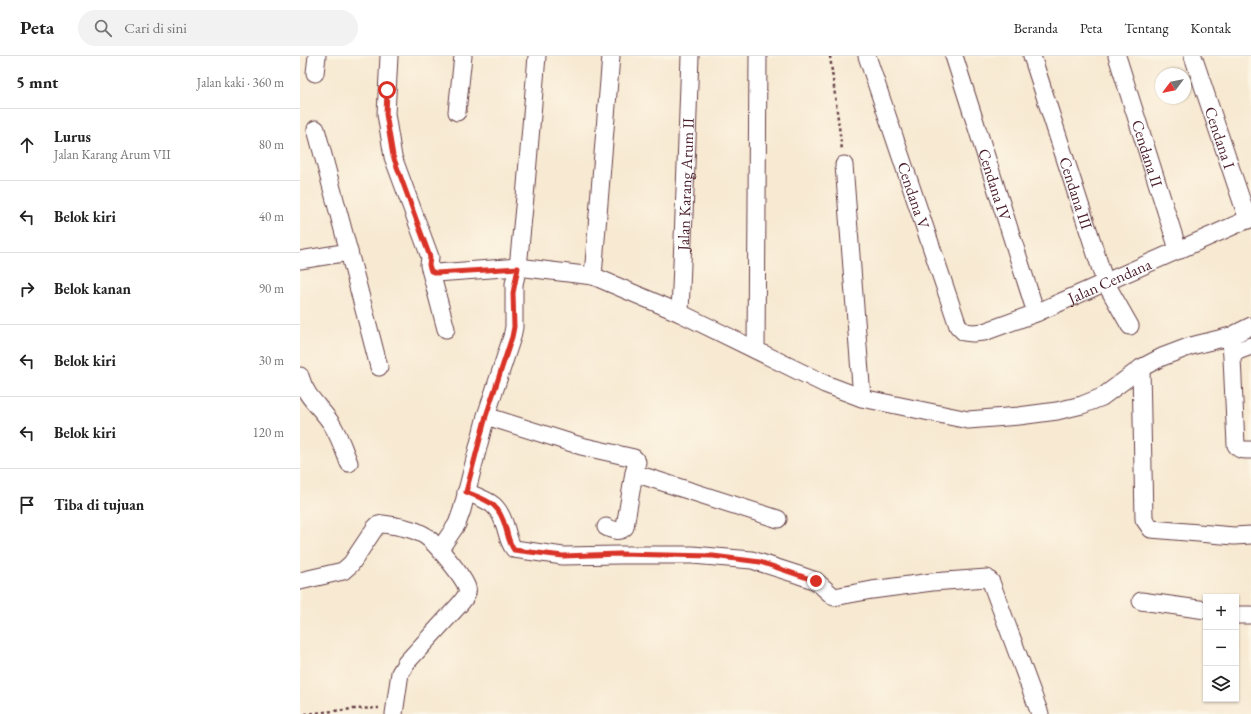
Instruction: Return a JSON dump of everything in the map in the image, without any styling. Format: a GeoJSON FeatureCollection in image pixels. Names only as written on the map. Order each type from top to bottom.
{"type":"FeatureCollection","features":[{"type":"Feature","properties":{"kind":"street"},"geometry":{"type":"LineString","coordinates":[[389,56],[386,114],[393,156],[430,257],[429,265],[446,329]]}},
{"type":"Feature","properties":{"kind":"street"},"geometry":{"type":"LineString","coordinates":[[457,112],[463,56]]}},
{"type":"Feature","properties":{"kind":"street"},"geometry":{"type":"LineString","coordinates":[[440,549],[457,524],[462,510],[486,416],[514,327],[514,289],[518,268],[537,56]]}},
{"type":"Feature","properties":{"kind":"street"},"geometry":{"type":"LineString","coordinates":[[593,276],[611,56]]}},
{"type":"Feature","properties":{"kind":"street","name":"Jalan Karang Arum II"},"geometry":{"type":"LineString","coordinates":[[680,312],[690,56]]}},
{"type":"Feature","properties":{"kind":"street"},"geometry":{"type":"LineString","coordinates":[[756,350],[758,56]]}},
{"type":"Feature","properties":{"kind":"street","name":"Cendana V"},"geometry":{"type":"LineString","coordinates":[[867,56],[958,326],[964,332]]}},
{"type":"Feature","properties":{"kind":"street","name":"Cendana IV"},"geometry":{"type":"LineString","coordinates":[[954,56],[1036,313]]}},
{"type":"Feature","properties":{"kind":"street","name":"Cendana III"},"geometry":{"type":"LineString","coordinates":[[1032,56],[1105,282],[1130,326]]}},
{"type":"Feature","properties":{"kind":"street","name":"Cendana II"},"geometry":{"type":"LineString","coordinates":[[1117,56],[1176,243],[1180,250]]}},
{"type":"Feature","properties":{"kind":"street","name":"Cendana I"},"geometry":{"type":"LineString","coordinates":[[1193,56],[1249,219]]}},
{"type":"Feature","properties":{"kind":"street"},"geometry":{"type":"LineString","coordinates":[[316,129],[379,367]]}},
{"type":"Feature","properties":{"kind":"street"},"geometry":{"type":"LineString","coordinates":[[844,165],[862,398]]}},
{"type":"Feature","properties":{"kind":"street","name":"Jalan Cendana"},"geometry":{"type":"LineString","coordinates":[[964,332],[984,332],[1036,313],[1249,219]]}},
{"type":"Feature","properties":{"kind":"street"},"geometry":{"type":"LineString","coordinates":[[300,260],[349,252]]}},
{"type":"Feature","properties":{"kind":"street"},"geometry":{"type":"LineString","coordinates":[[431,271],[436,273],[518,268],[593,276],[680,312],[825,384],[862,398],[968,420],[1058,411],[1082,405],[1102,397],[1141,368],[1162,357],[1191,346],[1231,336],[1251,326]]}},
{"type":"Feature","properties":{"kind":"street"},"geometry":{"type":"LineString","coordinates":[[1231,336],[1236,445],[1238,449],[1251,450]]}},
{"type":"Feature","properties":{"kind":"street"},"geometry":{"type":"LineString","coordinates":[[1232,353],[1251,347]]}},
{"type":"Feature","properties":{"kind":"street"},"geometry":{"type":"LineString","coordinates":[[1141,368],[1144,518],[1147,524],[1151,529],[1234,536],[1251,535]]}},
{"type":"Feature","properties":{"kind":"street"},"geometry":{"type":"LineString","coordinates":[[300,376],[307,395],[323,412],[332,425],[349,463]]}},
{"type":"Feature","properties":{"kind":"street"},"geometry":{"type":"LineString","coordinates":[[486,416],[581,446],[634,458],[637,462],[625,527],[622,530],[617,531],[606,527]]}},
{"type":"Feature","properties":{"kind":"street"},"geometry":{"type":"LineString","coordinates":[[634,473],[778,519]]}},
{"type":"Feature","properties":{"kind":"street"},"geometry":{"type":"LineString","coordinates":[[466,492],[495,506],[503,518],[510,544],[514,550],[524,552],[563,556],[619,554],[692,555],[752,560],[816,581],[834,597],[932,582],[987,578],[991,582],[1040,714]]}},
{"type":"Feature","properties":{"kind":"street"},"geometry":{"type":"LineString","coordinates":[[300,581],[343,571],[350,564],[374,528],[378,525],[383,524],[414,530],[425,536],[440,549],[468,588],[467,594],[460,604],[406,663],[400,674],[395,711]]}},
{"type":"Feature","properties":{"kind":"street"},"geometry":{"type":"LineString","coordinates":[[1141,601],[1203,610]]}},
{"type":"Feature","properties":{"kind":"street"},"geometry":{"type":"LineString","coordinates":[[1239,615],[1251,615]]}},
{"type":"Feature","properties":{"kind":"path"},"geometry":{"type":"LineString","coordinates":[[830,56],[844,165]]}},
{"type":"Feature","properties":{"kind":"path"},"geometry":{"type":"LineString","coordinates":[[305,714],[353,708],[395,711]]}},
{"type":"Feature","properties":{"kind":"route"},"geometry":{"type":"LineString","coordinates":[[387,90],[386,114],[393,156],[430,257],[429,265],[431,271],[436,273],[462,270],[518,268],[513,293],[514,327],[512,337],[486,416],[466,492],[495,506],[503,518],[510,544],[514,550],[563,556],[619,554],[692,555],[752,560],[816,581]]}}]}
